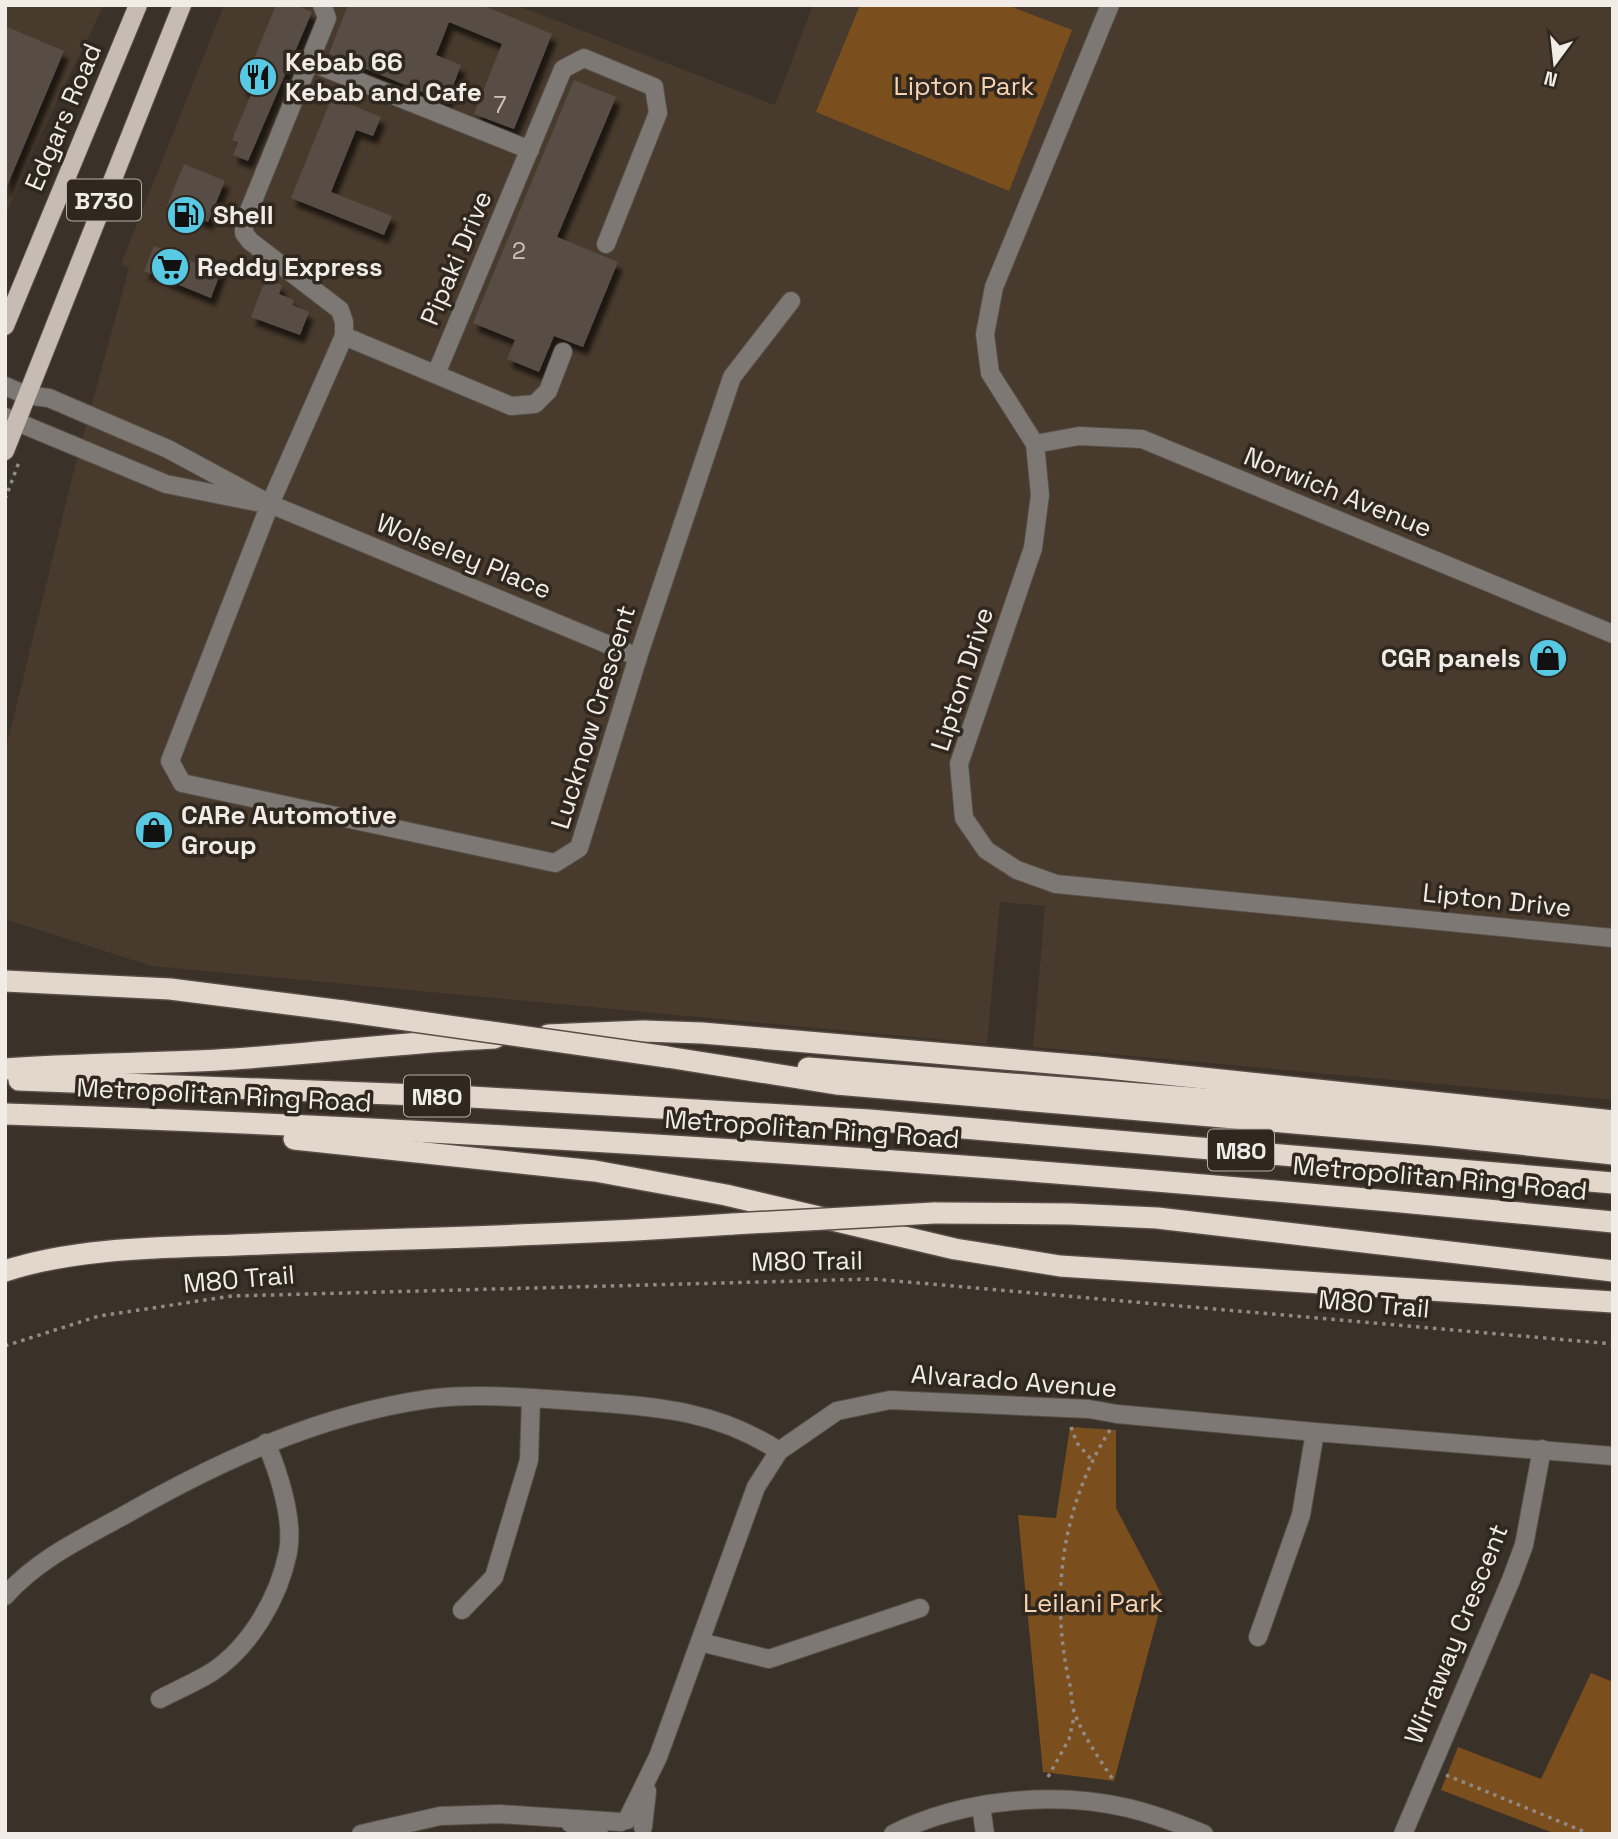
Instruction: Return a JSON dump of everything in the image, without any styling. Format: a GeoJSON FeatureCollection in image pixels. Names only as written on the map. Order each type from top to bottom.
{"type":"FeatureCollection","features":[{"type":"Feature","properties":{"kind":"highway"},"geometry":{"type":"LineString","coordinates":[[5,981],[170,989],[343,1010],[836,1084],[1433,1135],[1613,1154]]}},
{"type":"Feature","properties":{"kind":"highway"},"geometry":{"type":"LineString","coordinates":[[5,1069],[337,1052],[444,1040],[655,1031],[1098,1067],[1613,1121]]}},
{"type":"Feature","properties":{"kind":"highway"},"geometry":{"type":"LineString","coordinates":[[667,1057],[955,1078],[1613,1136]]}},
{"type":"Feature","properties":{"kind":"highway","name":"Metropolitan Ring Road"},"geometry":{"type":"LineString","coordinates":[[5,1079],[471,1097],[869,1120],[1613,1183]]}},
{"type":"Feature","properties":{"kind":"highway","name":"Metropolitan Ring Road"},"geometry":{"type":"LineString","coordinates":[[5,1114],[137,1118],[861,1160],[1412,1202],[1613,1222]]}},
{"type":"Feature","properties":{"kind":"highway"},"geometry":{"type":"LineString","coordinates":[[137,1118],[359,1147],[595,1171],[726,1195],[955,1249],[1060,1266],[1613,1302]]}},
{"type":"Feature","properties":{"kind":"highway"},"geometry":{"type":"LineString","coordinates":[[5,1271],[33,1262],[85,1255],[196,1247],[934,1213],[1157,1218],[1613,1271]]}},
{"type":"Feature","properties":{"kind":"highway"},"geometry":{"type":"LineString","coordinates":[[1484,1254],[1613,1259]]}},
{"type":"Feature","properties":{"kind":"main road","name":"Edgars Road"},"geometry":{"type":"LineString","coordinates":[[5,326],[138,5]]}},
{"type":"Feature","properties":{"kind":"main road","name":"B730"},"geometry":{"type":"LineString","coordinates":[[12,456],[10,420],[26,395],[182,5]]}},
{"type":"Feature","properties":{"kind":"street"},"geometry":{"type":"LineString","coordinates":[[270,505],[344,336],[344,322],[340,310],[243,233],[244,223],[327,18],[322,5]]}},
{"type":"Feature","properties":{"kind":"street","name":"Lipton Drive"},"geometry":{"type":"LineString","coordinates":[[1110,5],[993,287],[985,334],[990,373],[1035,443],[1040,495],[1033,548],[959,764],[964,818],[986,850],[1017,870],[1056,884],[1613,938]]}},
{"type":"Feature","properties":{"kind":"street","name":"Pipaki Drive"},"geometry":{"type":"LineString","coordinates":[[436,374],[563,69],[584,58],[654,87],[658,113],[606,244]]}},
{"type":"Feature","properties":{"kind":"street"},"geometry":{"type":"LineString","coordinates":[[310,62],[530,150]]}},
{"type":"Feature","properties":{"kind":"street","name":"Lucknow Crescent"},"geometry":{"type":"LineString","coordinates":[[270,505],[170,761],[183,783],[555,863],[579,848],[638,657],[732,377],[791,301]]}},
{"type":"Feature","properties":{"kind":"street"},"geometry":{"type":"LineString","coordinates":[[344,336],[511,406],[535,404],[548,391],[563,352]]}},
{"type":"Feature","properties":{"kind":"street","name":"Wolseley Place"},"geometry":{"type":"LineString","coordinates":[[5,386],[26,395],[49,398],[168,449],[270,505],[638,657]]}},
{"type":"Feature","properties":{"kind":"street","name":"Wolseley Place"},"geometry":{"type":"LineString","coordinates":[[10,420],[166,484],[270,505]]}},
{"type":"Feature","properties":{"kind":"street","name":"Norwich Avenue"},"geometry":{"type":"LineString","coordinates":[[1035,443],[1079,436],[1142,439],[1613,634]]}},
{"type":"Feature","properties":{"kind":"street"},"geometry":{"type":"LineString","coordinates":[[5,1596],[36,1565],[191,1477],[266,1443],[343,1415],[430,1398],[531,1398],[666,1408],[716,1419],[774,1457]]}},
{"type":"Feature","properties":{"kind":"street"},"geometry":{"type":"LineString","coordinates":[[462,1610],[494,1577],[529,1460],[531,1398]]}},
{"type":"Feature","properties":{"kind":"street","name":"Alvarado Avenue"},"geometry":{"type":"LineString","coordinates":[[635,1829],[648,1781],[756,1487],[774,1457],[837,1411],[890,1399],[1068,1407],[1315,1433],[1613,1456]]}},
{"type":"Feature","properties":{"kind":"street"},"geometry":{"type":"LineString","coordinates":[[1258,1637],[1301,1515],[1315,1433]]}},
{"type":"Feature","properties":{"kind":"street"},"geometry":{"type":"LineString","coordinates":[[160,1699],[214,1671],[248,1638],[269,1606],[288,1551],[285,1499],[266,1443]]}},
{"type":"Feature","properties":{"kind":"street","name":"Wirraway Crescent"},"geometry":{"type":"LineString","coordinates":[[1403,1834],[1524,1545],[1542,1449]]}},
{"type":"Feature","properties":{"kind":"street"},"geometry":{"type":"LineString","coordinates":[[700,1642],[769,1659],[920,1608]]}},
{"type":"Feature","properties":{"kind":"street"},"geometry":{"type":"LineString","coordinates":[[893,1834],[916,1822],[981,1806],[1057,1798],[1128,1808],[1204,1834]]}},
{"type":"Feature","properties":{"kind":"street"},"geometry":{"type":"LineString","coordinates":[[981,1806],[985,1834]]}},
{"type":"Feature","properties":{"kind":"street"},"geometry":{"type":"LineString","coordinates":[[361,1834],[440,1816],[500,1814],[635,1829]]}},
{"type":"Feature","properties":{"kind":"street"},"geometry":{"type":"LineString","coordinates":[[564,1820],[599,1834]]}},
{"type":"Feature","properties":{"kind":"path"},"geometry":{"type":"LineString","coordinates":[[5,499],[12,456]]}},
{"type":"Feature","properties":{"kind":"path","name":"M80 Trail"},"geometry":{"type":"LineString","coordinates":[[5,1346],[99,1316],[232,1296],[873,1279],[1613,1344]]}},
{"type":"Feature","properties":{"kind":"path"},"geometry":{"type":"LineString","coordinates":[[1071,1427],[1077,1443],[1091,1459]]}},
{"type":"Feature","properties":{"kind":"path"},"geometry":{"type":"LineString","coordinates":[[1048,1777],[1069,1740],[1074,1715],[1061,1637],[1060,1582],[1065,1542],[1091,1459],[1110,1430]]}},
{"type":"Feature","properties":{"kind":"path"},"geometry":{"type":"LineString","coordinates":[[1074,1715],[1114,1781]]}},
{"type":"Feature","properties":{"kind":"path"},"geometry":{"type":"LineString","coordinates":[[1446,1775],[1590,1834]]}},
{"type":"Feature","properties":{"kind":"shaded area"},"geometry":{"type":"Polygon","coordinates":[[[5,5],[104,5],[42,132],[5,217],[5,5]]]}},
{"type":"Feature","properties":{"kind":"shaded area"},"geometry":{"type":"Polygon","coordinates":[[[224,5],[516,5],[775,105],[813,5],[1613,5],[1613,1100],[1033,1047],[1045,906],[1000,902],[987,1044],[151,966],[5,919],[5,752],[75,466],[129,268],[121,264],[224,5]]]}},
{"type":"Feature","properties":{"kind":"green space","name":"Lipton Park"},"geometry":{"type":"Polygon","coordinates":[[[860,5],[1007,5],[1072,30],[1009,191],[816,112],[860,5]]]}},
{"type":"Feature","properties":{"kind":"green space","name":"Leilani Park"},"geometry":{"type":"Polygon","coordinates":[[[1070,1427],[1116,1430],[1116,1508],[1163,1597],[1114,1781],[1043,1772],[1018,1515],[1056,1518],[1070,1427]]]}},
{"type":"Feature","properties":{"kind":"green space"},"geometry":{"type":"Polygon","coordinates":[[[1591,1673],[1613,1682],[1613,1834],[1556,1834],[1441,1790],[1458,1747],[1541,1779],[1591,1673]]]}},
{"type":"Feature","properties":{"kind":"building"},"geometry":{"type":"Polygon","coordinates":[[[276,5],[296,5],[312,12],[248,161],[233,155],[238,142],[232,140],[252,92],[242,88],[276,5]]]}},
{"type":"Feature","properties":{"kind":"building"},"geometry":{"type":"Polygon","coordinates":[[[348,5],[482,5],[552,34],[514,129],[474,114],[502,44],[449,22],[436,55],[461,65],[447,102],[329,54],[348,5]]]}},
{"type":"Feature","properties":{"kind":"building"},"geometry":{"type":"Polygon","coordinates":[[[5,26],[64,51],[5,191],[5,26]]]}},
{"type":"Feature","properties":{"kind":"building"},"geometry":{"type":"Polygon","coordinates":[[[574,80],[616,97],[557,237],[618,262],[583,347],[554,336],[539,372],[507,359],[515,340],[473,323],[574,80]]]}},
{"type":"Feature","properties":{"kind":"building"},"geometry":{"type":"Polygon","coordinates":[[[332,97],[381,117],[373,136],[356,130],[331,192],[392,216],[384,235],[291,198],[332,97]]]}},
{"type":"Feature","properties":{"kind":"building"},"geometry":{"type":"Polygon","coordinates":[[[184,164],[225,181],[208,222],[167,206],[184,164]]]}},
{"type":"Feature","properties":{"kind":"building","name":"Reddy Express"},"geometry":{"type":"Polygon","coordinates":[[[154,246],[203,266],[205,260],[224,263],[211,298],[144,271],[154,246]]]}},
{"type":"Feature","properties":{"kind":"building"},"geometry":{"type":"Polygon","coordinates":[[[266,278],[282,285],[279,294],[294,300],[292,305],[309,312],[300,335],[251,317],[266,278]]]}},
{"type":"Feature","properties":{"kind":"place","name":"Kebab 66 Kebab and Cafe"},"geometry":{"type":"Point","coordinates":[258,77]}},
{"type":"Feature","properties":{"kind":"place","name":"Shell"},"geometry":{"type":"Point","coordinates":[186,215]}},
{"type":"Feature","properties":{"kind":"place","name":"Reddy Express"},"geometry":{"type":"Point","coordinates":[170,267]}},
{"type":"Feature","properties":{"kind":"place","name":"CGR panels"},"geometry":{"type":"Point","coordinates":[1548,658]}},
{"type":"Feature","properties":{"kind":"place","name":"CARe Automotive Group"},"geometry":{"type":"Point","coordinates":[154,830]}}]}
